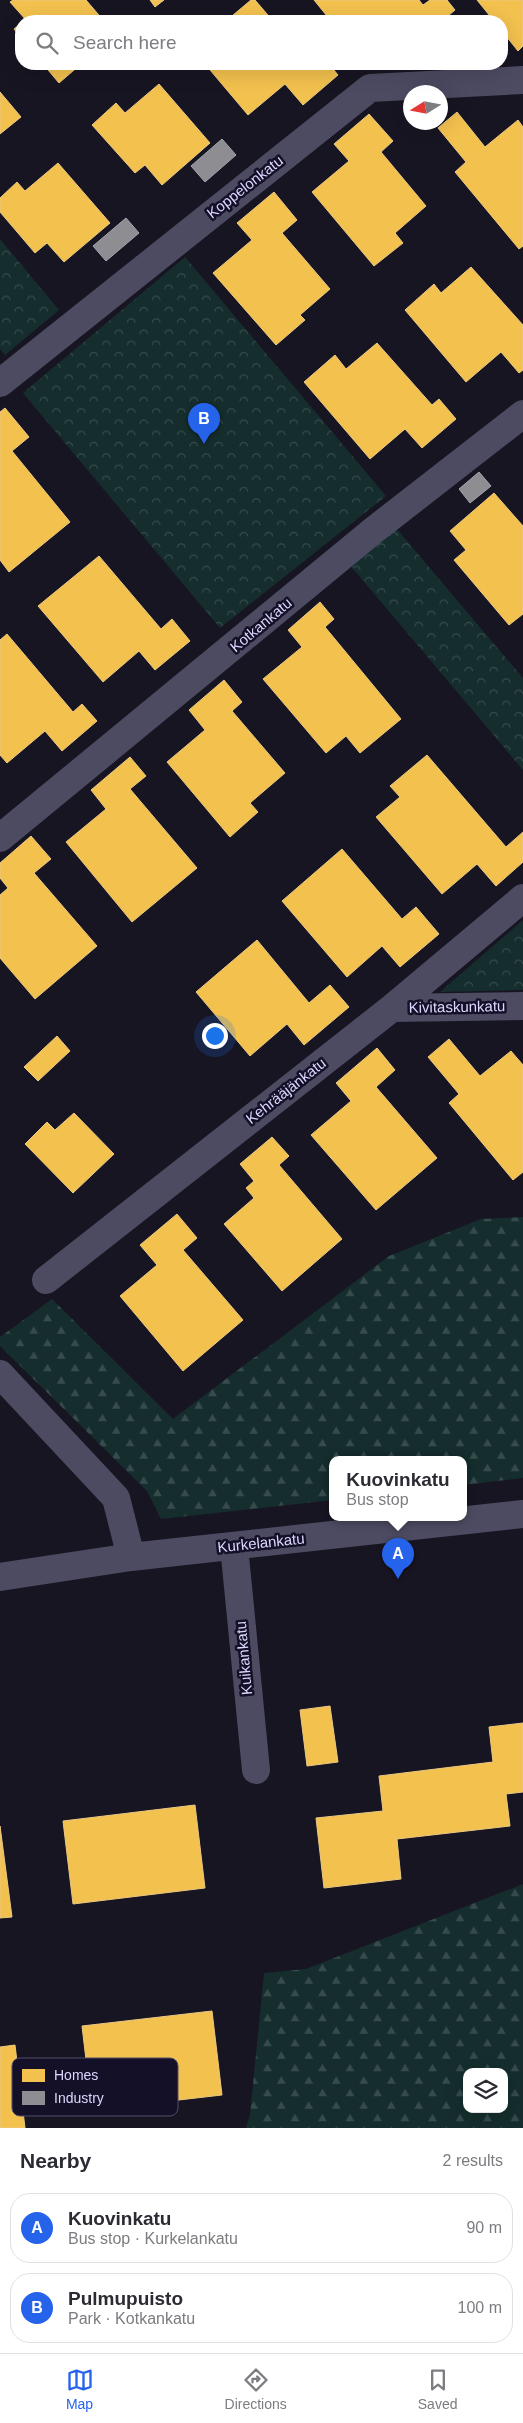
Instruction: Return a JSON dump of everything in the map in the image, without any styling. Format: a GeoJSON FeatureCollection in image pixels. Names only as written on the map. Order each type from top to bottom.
{"type":"FeatureCollection","features":[{"type":"Feature","properties":{"kind":"street","name":"Koppelonkatu"},"geometry":{"type":"LineString","coordinates":[[0,383],[370,88],[523,80]]}},
{"type":"Feature","properties":{"kind":"street","name":"Kotkankatu"},"geometry":{"type":"LineString","coordinates":[[0,838],[374,530],[523,414]]}},
{"type":"Feature","properties":{"kind":"street","name":"Kehrääjänkatu"},"geometry":{"type":"LineString","coordinates":[[46,1280],[392,1008],[523,898]]}},
{"type":"Feature","properties":{"kind":"street","name":"Kivitaskunkatu"},"geometry":{"type":"LineString","coordinates":[[392,1008],[523,1006]]}},
{"type":"Feature","properties":{"kind":"street"},"geometry":{"type":"LineString","coordinates":[[0,1374],[116,1498],[131,1556]]}},
{"type":"Feature","properties":{"kind":"street","name":"Kurkelankatu"},"geometry":{"type":"LineString","coordinates":[[467,1520],[523,1514]]}},
{"type":"Feature","properties":{"kind":"street","name":"Kurkelankatu"},"geometry":{"type":"LineString","coordinates":[[0,1577],[131,1556],[460,1521]]}},
{"type":"Feature","properties":{"kind":"street","name":"Kuikankatu"},"geometry":{"type":"LineString","coordinates":[[234,1546],[256,1770]]}},
{"type":"Feature","properties":{"kind":"green space"},"geometry":{"type":"Polygon","coordinates":[[[0,239],[59,310],[5,355],[0,349],[0,239]]]}},
{"type":"Feature","properties":{"kind":"green space"},"geometry":{"type":"Polygon","coordinates":[[[185,257],[386,496],[220,628],[23,393],[185,257]]]}},
{"type":"Feature","properties":{"kind":"green space"},"geometry":{"type":"Polygon","coordinates":[[[396,528],[523,678],[523,770],[349,564],[396,528]]]}},
{"type":"Feature","properties":{"kind":"green space"},"geometry":{"type":"Polygon","coordinates":[[[523,920],[523,990],[440,992],[523,920]]]}},
{"type":"Feature","properties":{"kind":"green space"},"geometry":{"type":"Polygon","coordinates":[[[523,1217],[523,1478],[467,1485],[467,1456],[329,1456],[329,1500],[161,1519],[147,1491],[0,1346],[0,1337],[52,1299],[173,1419],[389,1256],[481,1219],[523,1217]]]}},
{"type":"Feature","properties":{"kind":"green space"},"geometry":{"type":"Polygon","coordinates":[[[523,1884],[523,2128],[246,2128],[250,2115],[264,1973],[306,1969],[523,1884]]]}},
{"type":"Feature","properties":{"kind":"building: Homes"},"geometry":{"type":"Polygon","coordinates":[[[13,0],[86,0],[99,15],[22,15],[10,2],[13,0]]]}},
{"type":"Feature","properties":{"kind":"building: Homes"},"geometry":{"type":"Polygon","coordinates":[[[150,0],[164,0],[155,7],[150,0]]]}},
{"type":"Feature","properties":{"kind":"building: Homes"},"geometry":{"type":"Polygon","coordinates":[[[251,0],[255,0],[268,15],[233,15],[251,0]]]}},
{"type":"Feature","properties":{"kind":"building: Homes"},"geometry":{"type":"Polygon","coordinates":[[[314,0],[419,0],[423,5],[430,0],[447,0],[455,10],[449,15],[326,15],[314,0]]]}},
{"type":"Feature","properties":{"kind":"building: Homes"},"geometry":{"type":"Polygon","coordinates":[[[477,0],[523,0],[523,46],[518,51],[508,38],[508,15],[489,15],[477,0]]]}},
{"type":"Feature","properties":{"kind":"building: Homes"},"geometry":{"type":"Polygon","coordinates":[[[48,70],[74,70],[59,83],[48,70]]]}},
{"type":"Feature","properties":{"kind":"building: Homes"},"geometry":{"type":"Polygon","coordinates":[[[210,70],[334,70],[338,75],[303,105],[285,84],[248,115],[210,70]]]}},
{"type":"Feature","properties":{"kind":"building: Homes"},"geometry":{"type":"Polygon","coordinates":[[[159,84],[210,143],[162,185],[145,165],[135,173],[92,125],[116,103],[125,113],[159,84]]]}},
{"type":"Feature","properties":{"kind":"building: Homes"},"geometry":{"type":"Polygon","coordinates":[[[0,92],[21,117],[0,134],[0,92]]]}},
{"type":"Feature","properties":{"kind":"building: Homes"},"geometry":{"type":"Polygon","coordinates":[[[457,112],[485,147],[518,120],[523,127],[523,246],[519,249],[455,172],[466,162],[440,130],[448,130],[448,120],[457,112]]]}},
{"type":"Feature","properties":{"kind":"building: Homes"},"geometry":{"type":"Polygon","coordinates":[[[369,114],[393,141],[381,152],[426,206],[395,233],[403,243],[374,266],[312,192],[349,161],[334,144],[369,114]]]}},
{"type":"Feature","properties":{"kind":"building: Homes"},"geometry":{"type":"Polygon","coordinates":[[[58,163],[110,223],[64,262],[47,243],[35,253],[0,212],[0,198],[17,182],[25,191],[58,163]]]}},
{"type":"Feature","properties":{"kind":"building: Homes"},"geometry":{"type":"Polygon","coordinates":[[[274,192],[297,220],[282,233],[330,289],[300,315],[305,320],[276,345],[213,273],[252,240],[237,223],[274,192]]]}},
{"type":"Feature","properties":{"kind":"building: Homes"},"geometry":{"type":"Polygon","coordinates":[[[471,267],[523,325],[523,370],[519,373],[501,352],[466,382],[405,310],[434,284],[441,293],[471,267]]]}},
{"type":"Feature","properties":{"kind":"building: Homes"},"geometry":{"type":"Polygon","coordinates":[[[377,343],[432,405],[439,399],[456,419],[422,448],[405,429],[370,459],[304,382],[335,355],[346,369],[377,343]]]}},
{"type":"Feature","properties":{"kind":"building: Homes"},"geometry":{"type":"Polygon","coordinates":[[[5,408],[29,437],[12,451],[70,522],[9,572],[0,560],[0,412],[5,408]]]}},
{"type":"Feature","properties":{"kind":"building: Homes"},"geometry":{"type":"Polygon","coordinates":[[[494,493],[523,526],[523,614],[509,625],[454,560],[466,550],[450,531],[494,493]]]}},
{"type":"Feature","properties":{"kind":"building: Homes"},"geometry":{"type":"Polygon","coordinates":[[[99,556],[161,629],[172,619],[190,641],[155,670],[139,651],[103,682],[38,606],[99,556]]]}},
{"type":"Feature","properties":{"kind":"building: Homes"},"geometry":{"type":"Polygon","coordinates":[[[320,602],[334,619],[325,627],[401,719],[360,753],[346,736],[326,753],[263,679],[302,647],[288,630],[320,602]]]}},
{"type":"Feature","properties":{"kind":"building: Homes"},"geometry":{"type":"Polygon","coordinates":[[[7,634],[73,712],[82,704],[97,721],[62,751],[45,731],[7,763],[0,755],[0,640],[7,634]]]}},
{"type":"Feature","properties":{"kind":"building: Homes"},"geometry":{"type":"Polygon","coordinates":[[[224,680],[242,702],[232,711],[285,773],[250,803],[258,812],[230,837],[167,762],[205,730],[189,710],[224,680]]]}},
{"type":"Feature","properties":{"kind":"building: Homes"},"geometry":{"type":"Polygon","coordinates":[[[427,755],[506,847],[523,832],[523,862],[496,886],[477,864],[442,894],[376,817],[400,797],[390,786],[427,755]]]}},
{"type":"Feature","properties":{"kind":"building: Homes"},"geometry":{"type":"Polygon","coordinates":[[[130,757],[146,776],[130,789],[197,868],[132,922],[66,842],[106,809],[91,790],[130,757]]]}},
{"type":"Feature","properties":{"kind":"building: Homes"},"geometry":{"type":"Polygon","coordinates":[[[31,836],[51,859],[34,873],[97,946],[35,999],[0,958],[0,895],[8,888],[0,878],[0,863],[31,836]]]}},
{"type":"Feature","properties":{"kind":"building: Homes"},"geometry":{"type":"Polygon","coordinates":[[[342,849],[402,919],[416,907],[439,934],[400,967],[382,946],[347,977],[282,901],[342,849]]]}},
{"type":"Feature","properties":{"kind":"building: Homes"},"geometry":{"type":"Polygon","coordinates":[[[257,940],[309,1003],[330,985],[349,1007],[304,1045],[287,1024],[250,1056],[196,992],[257,940]]]}},
{"type":"Feature","properties":{"kind":"building: Homes"},"geometry":{"type":"Polygon","coordinates":[[[57,1036],[70,1051],[38,1081],[24,1067],[57,1036]]]}},
{"type":"Feature","properties":{"kind":"building: Homes"},"geometry":{"type":"Polygon","coordinates":[[[449,1039],[480,1076],[511,1051],[523,1065],[523,1172],[513,1180],[449,1103],[459,1094],[428,1057],[449,1039]]]}},
{"type":"Feature","properties":{"kind":"building: Homes"},"geometry":{"type":"Polygon","coordinates":[[[377,1048],[395,1070],[376,1087],[437,1158],[376,1210],[311,1135],[351,1101],[336,1083],[377,1048]]]}},
{"type":"Feature","properties":{"kind":"building: Homes"},"geometry":{"type":"Polygon","coordinates":[[[74,1113],[114,1154],[73,1193],[25,1144],[47,1122],[55,1130],[74,1113]]]}},
{"type":"Feature","properties":{"kind":"building: Homes"},"geometry":{"type":"Polygon","coordinates":[[[272,1137],[289,1156],[279,1165],[342,1239],[282,1291],[224,1224],[254,1198],[246,1188],[254,1181],[240,1164],[272,1137]]]}},
{"type":"Feature","properties":{"kind":"building: Homes"},"geometry":{"type":"Polygon","coordinates":[[[177,1214],[197,1238],[183,1250],[243,1320],[183,1371],[120,1296],[157,1265],[140,1245],[177,1214]]]}},
{"type":"Feature","properties":{"kind":"building: Homes"},"geometry":{"type":"Polygon","coordinates":[[[330,1706],[338,1762],[307,1766],[300,1710],[330,1706]]]}},
{"type":"Feature","properties":{"kind":"building: Homes"},"geometry":{"type":"Polygon","coordinates":[[[523,1723],[523,1792],[506,1794],[510,1826],[397,1839],[401,1879],[324,1888],[316,1818],[383,1811],[379,1776],[493,1762],[489,1727],[523,1723]]]}},
{"type":"Feature","properties":{"kind":"building: Homes"},"geometry":{"type":"Polygon","coordinates":[[[195,1805],[205,1888],[73,1904],[63,1821],[195,1805]]]}},
{"type":"Feature","properties":{"kind":"building: Homes"},"geometry":{"type":"Polygon","coordinates":[[[0,1826],[12,1917],[0,1918],[0,1826]]]}},
{"type":"Feature","properties":{"kind":"building: Homes"},"geometry":{"type":"Polygon","coordinates":[[[212,2011],[222,2095],[178,2100],[178,2058],[86,2058],[82,2026],[212,2011]]]}},
{"type":"Feature","properties":{"kind":"building: Homes"},"geometry":{"type":"Polygon","coordinates":[[[15,2045],[17,2058],[12,2058],[12,2116],[24,2116],[25,2128],[0,2128],[0,2047],[15,2045]]]}},
{"type":"Feature","properties":{"kind":"building: Industry"},"geometry":{"type":"Polygon","coordinates":[[[222,139],[236,155],[205,182],[191,166],[222,139]]]}},
{"type":"Feature","properties":{"kind":"building: Industry"},"geometry":{"type":"Polygon","coordinates":[[[126,218],[139,233],[106,261],[93,246],[126,218]]]}},
{"type":"Feature","properties":{"kind":"building: Industry"},"geometry":{"type":"Polygon","coordinates":[[[479,472],[491,486],[470,503],[459,489],[479,472]]]}},
{"type":"Feature","properties":{"kind":"place","name":"Pulmupuisto"},"geometry":{"type":"Point","coordinates":[204,444]}},
{"type":"Feature","properties":{"kind":"place","name":"Kuovinkatu"},"geometry":{"type":"Point","coordinates":[398,1579]}}]}
